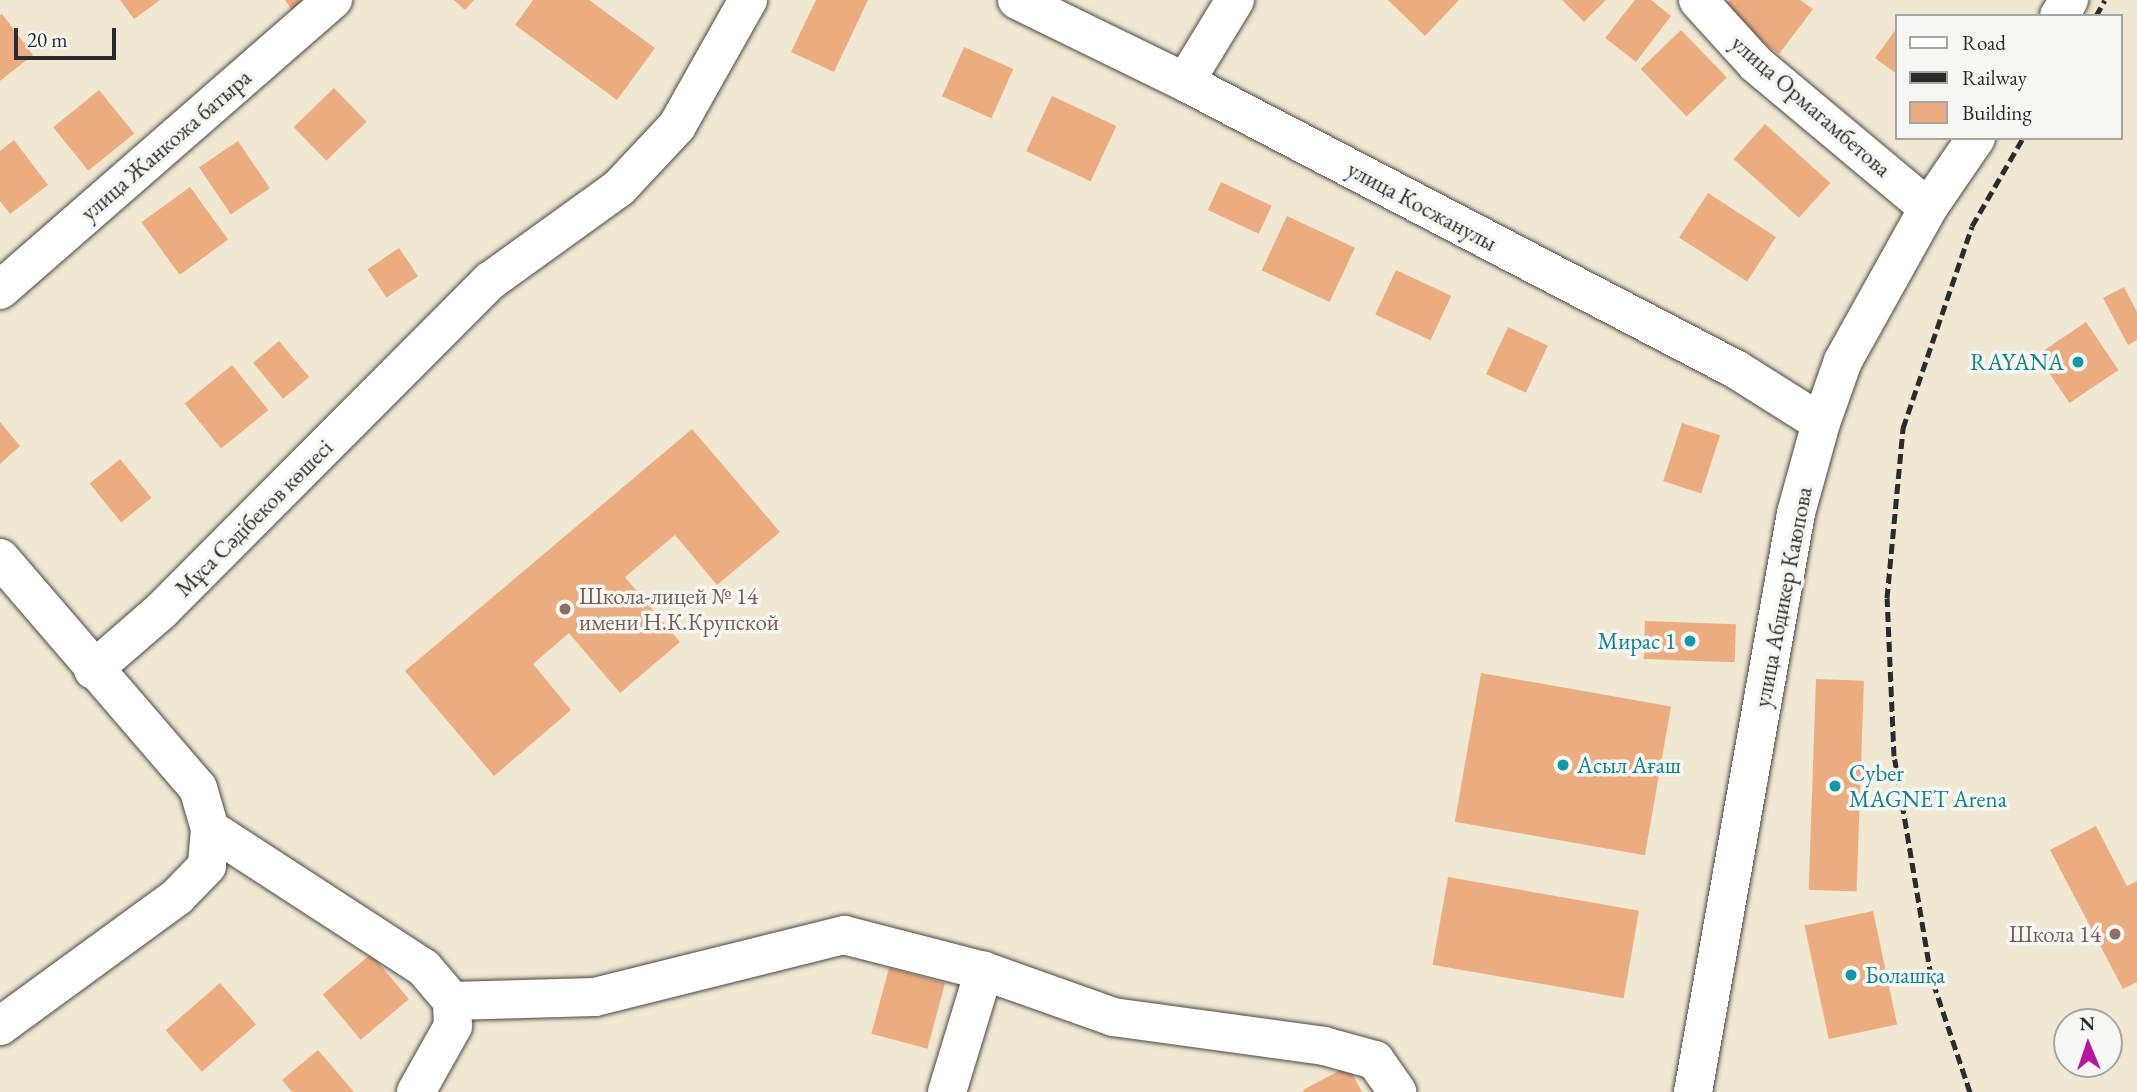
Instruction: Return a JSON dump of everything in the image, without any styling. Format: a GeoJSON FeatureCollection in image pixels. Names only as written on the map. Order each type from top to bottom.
{"type":"FeatureCollection","features":[{"type":"Feature","properties":{"kind":"street","name":"улица Жанкожа батыра"},"geometry":{"type":"LineString","coordinates":[[0,290],[333,0]]}},
{"type":"Feature","properties":{"kind":"street","name":"Мұса Сәдібеков көшесі"},"geometry":{"type":"LineString","coordinates":[[93,670],[162,610],[490,281],[619,187],[677,127],[748,0]]}},
{"type":"Feature","properties":{"kind":"street","name":"улица Косжанулы"},"geometry":{"type":"LineString","coordinates":[[1017,0],[1185,82],[1737,370],[1821,423]]}},
{"type":"Feature","properties":{"kind":"street"},"geometry":{"type":"LineString","coordinates":[[1185,82],[1235,0]]}},
{"type":"Feature","properties":{"kind":"street","name":"улица Ормагамбетова"},"geometry":{"type":"LineString","coordinates":[[1698,0],[1756,64],[1928,208]]}},
{"type":"Feature","properties":{"kind":"street","name":"улица Абдикер Каюпова"},"geometry":{"type":"LineString","coordinates":[[1693,1092],[1796,513],[1821,423],[1843,361],[1928,208],[1975,140]]}},
{"type":"Feature","properties":{"kind":"street"},"geometry":{"type":"LineString","coordinates":[[0,558],[93,670],[198,788],[211,829],[208,866],[177,897],[0,1026]]}},
{"type":"Feature","properties":{"kind":"street"},"geometry":{"type":"LineString","coordinates":[[211,829],[424,968],[452,1001],[453,1026],[416,1092]]}},
{"type":"Feature","properties":{"kind":"street"},"geometry":{"type":"LineString","coordinates":[[452,1001],[595,997],[844,935],[984,971],[1113,1017],[1324,1046],[1375,1060],[1397,1092]]}},
{"type":"Feature","properties":{"kind":"street"},"geometry":{"type":"LineString","coordinates":[[947,1092],[984,971]]}},
{"type":"Feature","properties":{"kind":"building"},"geometry":{"type":"Polygon","coordinates":[[[120,0],[160,0],[134,19],[120,0]]]}},
{"type":"Feature","properties":{"kind":"building"},"geometry":{"type":"Polygon","coordinates":[[[285,0],[305,0],[292,10],[285,0]]]}},
{"type":"Feature","properties":{"kind":"building"},"geometry":{"type":"Polygon","coordinates":[[[454,0],[474,0],[465,10],[454,0]]]}},
{"type":"Feature","properties":{"kind":"building"},"geometry":{"type":"Polygon","coordinates":[[[533,0],[589,0],[655,48],[617,100],[515,25],[533,0]]]}},
{"type":"Feature","properties":{"kind":"building"},"geometry":{"type":"Polygon","coordinates":[[[816,0],[868,0],[834,72],[791,52],[816,0]]]}},
{"type":"Feature","properties":{"kind":"building"},"geometry":{"type":"Polygon","coordinates":[[[1388,0],[1459,0],[1425,36],[1388,0]]]}},
{"type":"Feature","properties":{"kind":"building"},"geometry":{"type":"Polygon","coordinates":[[[1562,0],[1606,0],[1584,22],[1562,0]]]}},
{"type":"Feature","properties":{"kind":"building"},"geometry":{"type":"Polygon","coordinates":[[[1635,0],[1651,0],[1671,16],[1636,62],[1605,38],[1635,0]]]}},
{"type":"Feature","properties":{"kind":"building"},"geometry":{"type":"Polygon","coordinates":[[[1730,0],[1800,0],[1813,9],[1779,54],[1721,12],[1730,0]]]}},
{"type":"Feature","properties":{"kind":"building"},"geometry":{"type":"Polygon","coordinates":[[[2,14],[33,55],[0,81],[0,15],[2,14]]]}},
{"type":"Feature","properties":{"kind":"building"},"geometry":{"type":"Polygon","coordinates":[[[1896,29],[1896,73],[1875,58],[1896,29]]]}},
{"type":"Feature","properties":{"kind":"building"},"geometry":{"type":"Polygon","coordinates":[[[1681,30],[1727,77],[1687,116],[1641,69],[1681,30]]]}},
{"type":"Feature","properties":{"kind":"building"},"geometry":{"type":"Polygon","coordinates":[[[964,47],[1013,69],[991,118],[942,96],[964,47]]]}},
{"type":"Feature","properties":{"kind":"building"},"geometry":{"type":"Polygon","coordinates":[[[334,88],[367,122],[326,161],[294,127],[334,88]]]}},
{"type":"Feature","properties":{"kind":"building"},"geometry":{"type":"Polygon","coordinates":[[[99,90],[134,134],[88,171],[53,127],[99,90]]]}},
{"type":"Feature","properties":{"kind":"building"},"geometry":{"type":"Polygon","coordinates":[[[1052,96],[1116,126],[1091,181],[1026,151],[1052,96]]]}},
{"type":"Feature","properties":{"kind":"building"},"geometry":{"type":"Polygon","coordinates":[[[1765,124],[1830,183],[1799,218],[1734,159],[1765,124]]]}},
{"type":"Feature","properties":{"kind":"building"},"geometry":{"type":"Polygon","coordinates":[[[14,140],[48,185],[10,214],[0,201],[0,151],[14,140]]]}},
{"type":"Feature","properties":{"kind":"building"},"geometry":{"type":"Polygon","coordinates":[[[238,141],[270,188],[231,215],[199,167],[238,141]]]}},
{"type":"Feature","properties":{"kind":"building"},"geometry":{"type":"Polygon","coordinates":[[[1221,182],[1272,206],[1259,234],[1208,210],[1221,182]]]}},
{"type":"Feature","properties":{"kind":"building"},"geometry":{"type":"Polygon","coordinates":[[[190,187],[228,240],[180,275],[141,222],[190,187]]]}},
{"type":"Feature","properties":{"kind":"building"},"geometry":{"type":"Polygon","coordinates":[[[1708,193],[1776,237],[1747,282],[1679,237],[1708,193]]]}},
{"type":"Feature","properties":{"kind":"building"},"geometry":{"type":"Polygon","coordinates":[[[1287,216],[1355,248],[1330,302],[1262,270],[1287,216]]]}},
{"type":"Feature","properties":{"kind":"building"},"geometry":{"type":"Polygon","coordinates":[[[399,248],[418,276],[387,297],[367,269],[399,248]]]}},
{"type":"Feature","properties":{"kind":"building"},"geometry":{"type":"Polygon","coordinates":[[[1396,270],[1451,296],[1431,340],[1375,314],[1396,270]]]}},
{"type":"Feature","properties":{"kind":"building"},"geometry":{"type":"Polygon","coordinates":[[[2124,287],[2137,312],[2137,340],[2128,345],[2103,298],[2124,287]]]}},
{"type":"Feature","properties":{"kind":"building","name":"RAYANA"},"geometry":{"type":"Polygon","coordinates":[[[2086,322],[2118,370],[2070,403],[2037,355],[2086,322]]]}},
{"type":"Feature","properties":{"kind":"building"},"geometry":{"type":"Polygon","coordinates":[[[1508,327],[1548,346],[1526,393],[1486,374],[1508,327]]]}},
{"type":"Feature","properties":{"kind":"building"},"geometry":{"type":"Polygon","coordinates":[[[279,341],[309,377],[283,399],[253,363],[279,341]]]}},
{"type":"Feature","properties":{"kind":"building"},"geometry":{"type":"Polygon","coordinates":[[[232,365],[269,410],[221,448],[185,403],[232,365]]]}},
{"type":"Feature","properties":{"kind":"building"},"geometry":{"type":"Polygon","coordinates":[[[0,422],[20,446],[0,464],[0,422]]]}},
{"type":"Feature","properties":{"kind":"building"},"geometry":{"type":"Polygon","coordinates":[[[1682,423],[1720,435],[1701,493],[1663,481],[1682,423]]]}},
{"type":"Feature","properties":{"kind":"building","name":"Школа-лицей № 14 имени Н.К.Крупской"},"geometry":{"type":"Polygon","coordinates":[[[692,429],[780,532],[717,585],[675,535],[625,577],[680,642],[620,693],[569,633],[533,664],[571,710],[494,776],[405,671],[692,429]]]}},
{"type":"Feature","properties":{"kind":"building"},"geometry":{"type":"Polygon","coordinates":[[[120,459],[151,498],[121,522],[90,484],[120,459]]]}},
{"type":"Feature","properties":{"kind":"building","name":"Мирас 1"},"geometry":{"type":"Polygon","coordinates":[[[1645,621],[1736,624],[1735,662],[1644,659],[1645,621]]]}},
{"type":"Feature","properties":{"kind":"building","name":"Асыл Ағаш"},"geometry":{"type":"Polygon","coordinates":[[[1481,673],[1671,707],[1645,855],[1455,822],[1481,673]]]}},
{"type":"Feature","properties":{"kind":"building","name":"Cyber MAGNET Arena"},"geometry":{"type":"Polygon","coordinates":[[[1816,679],[1864,681],[1857,892],[1809,890],[1816,679]]]}},
{"type":"Feature","properties":{"kind":"building","name":"Школа 14"},"geometry":{"type":"Polygon","coordinates":[[[2096,826],[2127,886],[2137,881],[2137,982],[2123,989],[2050,850],[2096,826]]]}},
{"type":"Feature","properties":{"kind":"building"},"geometry":{"type":"Polygon","coordinates":[[[1448,877],[1639,911],[1624,998],[1433,965],[1448,877]]]}},
{"type":"Feature","properties":{"kind":"building","name":"Болашқа"},"geometry":{"type":"Polygon","coordinates":[[[1873,911],[1897,1024],[1829,1039],[1805,926],[1873,911]]]}},
{"type":"Feature","properties":{"kind":"building"},"geometry":{"type":"Polygon","coordinates":[[[371,954],[409,999],[361,1040],[323,994],[371,954]]]}},
{"type":"Feature","properties":{"kind":"building"},"geometry":{"type":"Polygon","coordinates":[[[889,968],[945,983],[927,1049],[871,1034],[889,968]]]}},
{"type":"Feature","properties":{"kind":"building"},"geometry":{"type":"Polygon","coordinates":[[[220,983],[256,1025],[202,1072],[166,1030],[220,983]]]}},
{"type":"Feature","properties":{"kind":"building"},"geometry":{"type":"Polygon","coordinates":[[[318,1050],[354,1092],[292,1092],[282,1080],[318,1050]]]}},
{"type":"Feature","properties":{"kind":"building"},"geometry":{"type":"Polygon","coordinates":[[[1348,1066],[1362,1092],[1304,1092],[1303,1090],[1348,1066]]]}},
{"type":"Feature","properties":{"kind":"railway"},"geometry":{"type":"LineString","coordinates":[[2097,14],[2105,0]]}},
{"type":"Feature","properties":{"kind":"railway"},"geometry":{"type":"LineString","coordinates":[[1970,1092],[1931,976],[1894,756],[1887,598],[1903,428],[1972,226],[2022,140]]}},
{"type":"Feature","properties":{"kind":"place","name":"RAYANA"},"geometry":{"type":"Point","coordinates":[2078,362]}},
{"type":"Feature","properties":{"kind":"place","name":"Школа-лицей № 14 имени Н.К.Крупской"},"geometry":{"type":"Point","coordinates":[565,609]}},
{"type":"Feature","properties":{"kind":"place","name":"Мирас 1"},"geometry":{"type":"Point","coordinates":[1690,641]}},
{"type":"Feature","properties":{"kind":"place","name":"Асыл Ағаш"},"geometry":{"type":"Point","coordinates":[1563,765]}},
{"type":"Feature","properties":{"kind":"place","name":"Cyber MAGNET Arena"},"geometry":{"type":"Point","coordinates":[1835,786]}},
{"type":"Feature","properties":{"kind":"place","name":"Школа 14"},"geometry":{"type":"Point","coordinates":[2115,934]}},
{"type":"Feature","properties":{"kind":"place","name":"Болашқа"},"geometry":{"type":"Point","coordinates":[1851,975]}}]}
